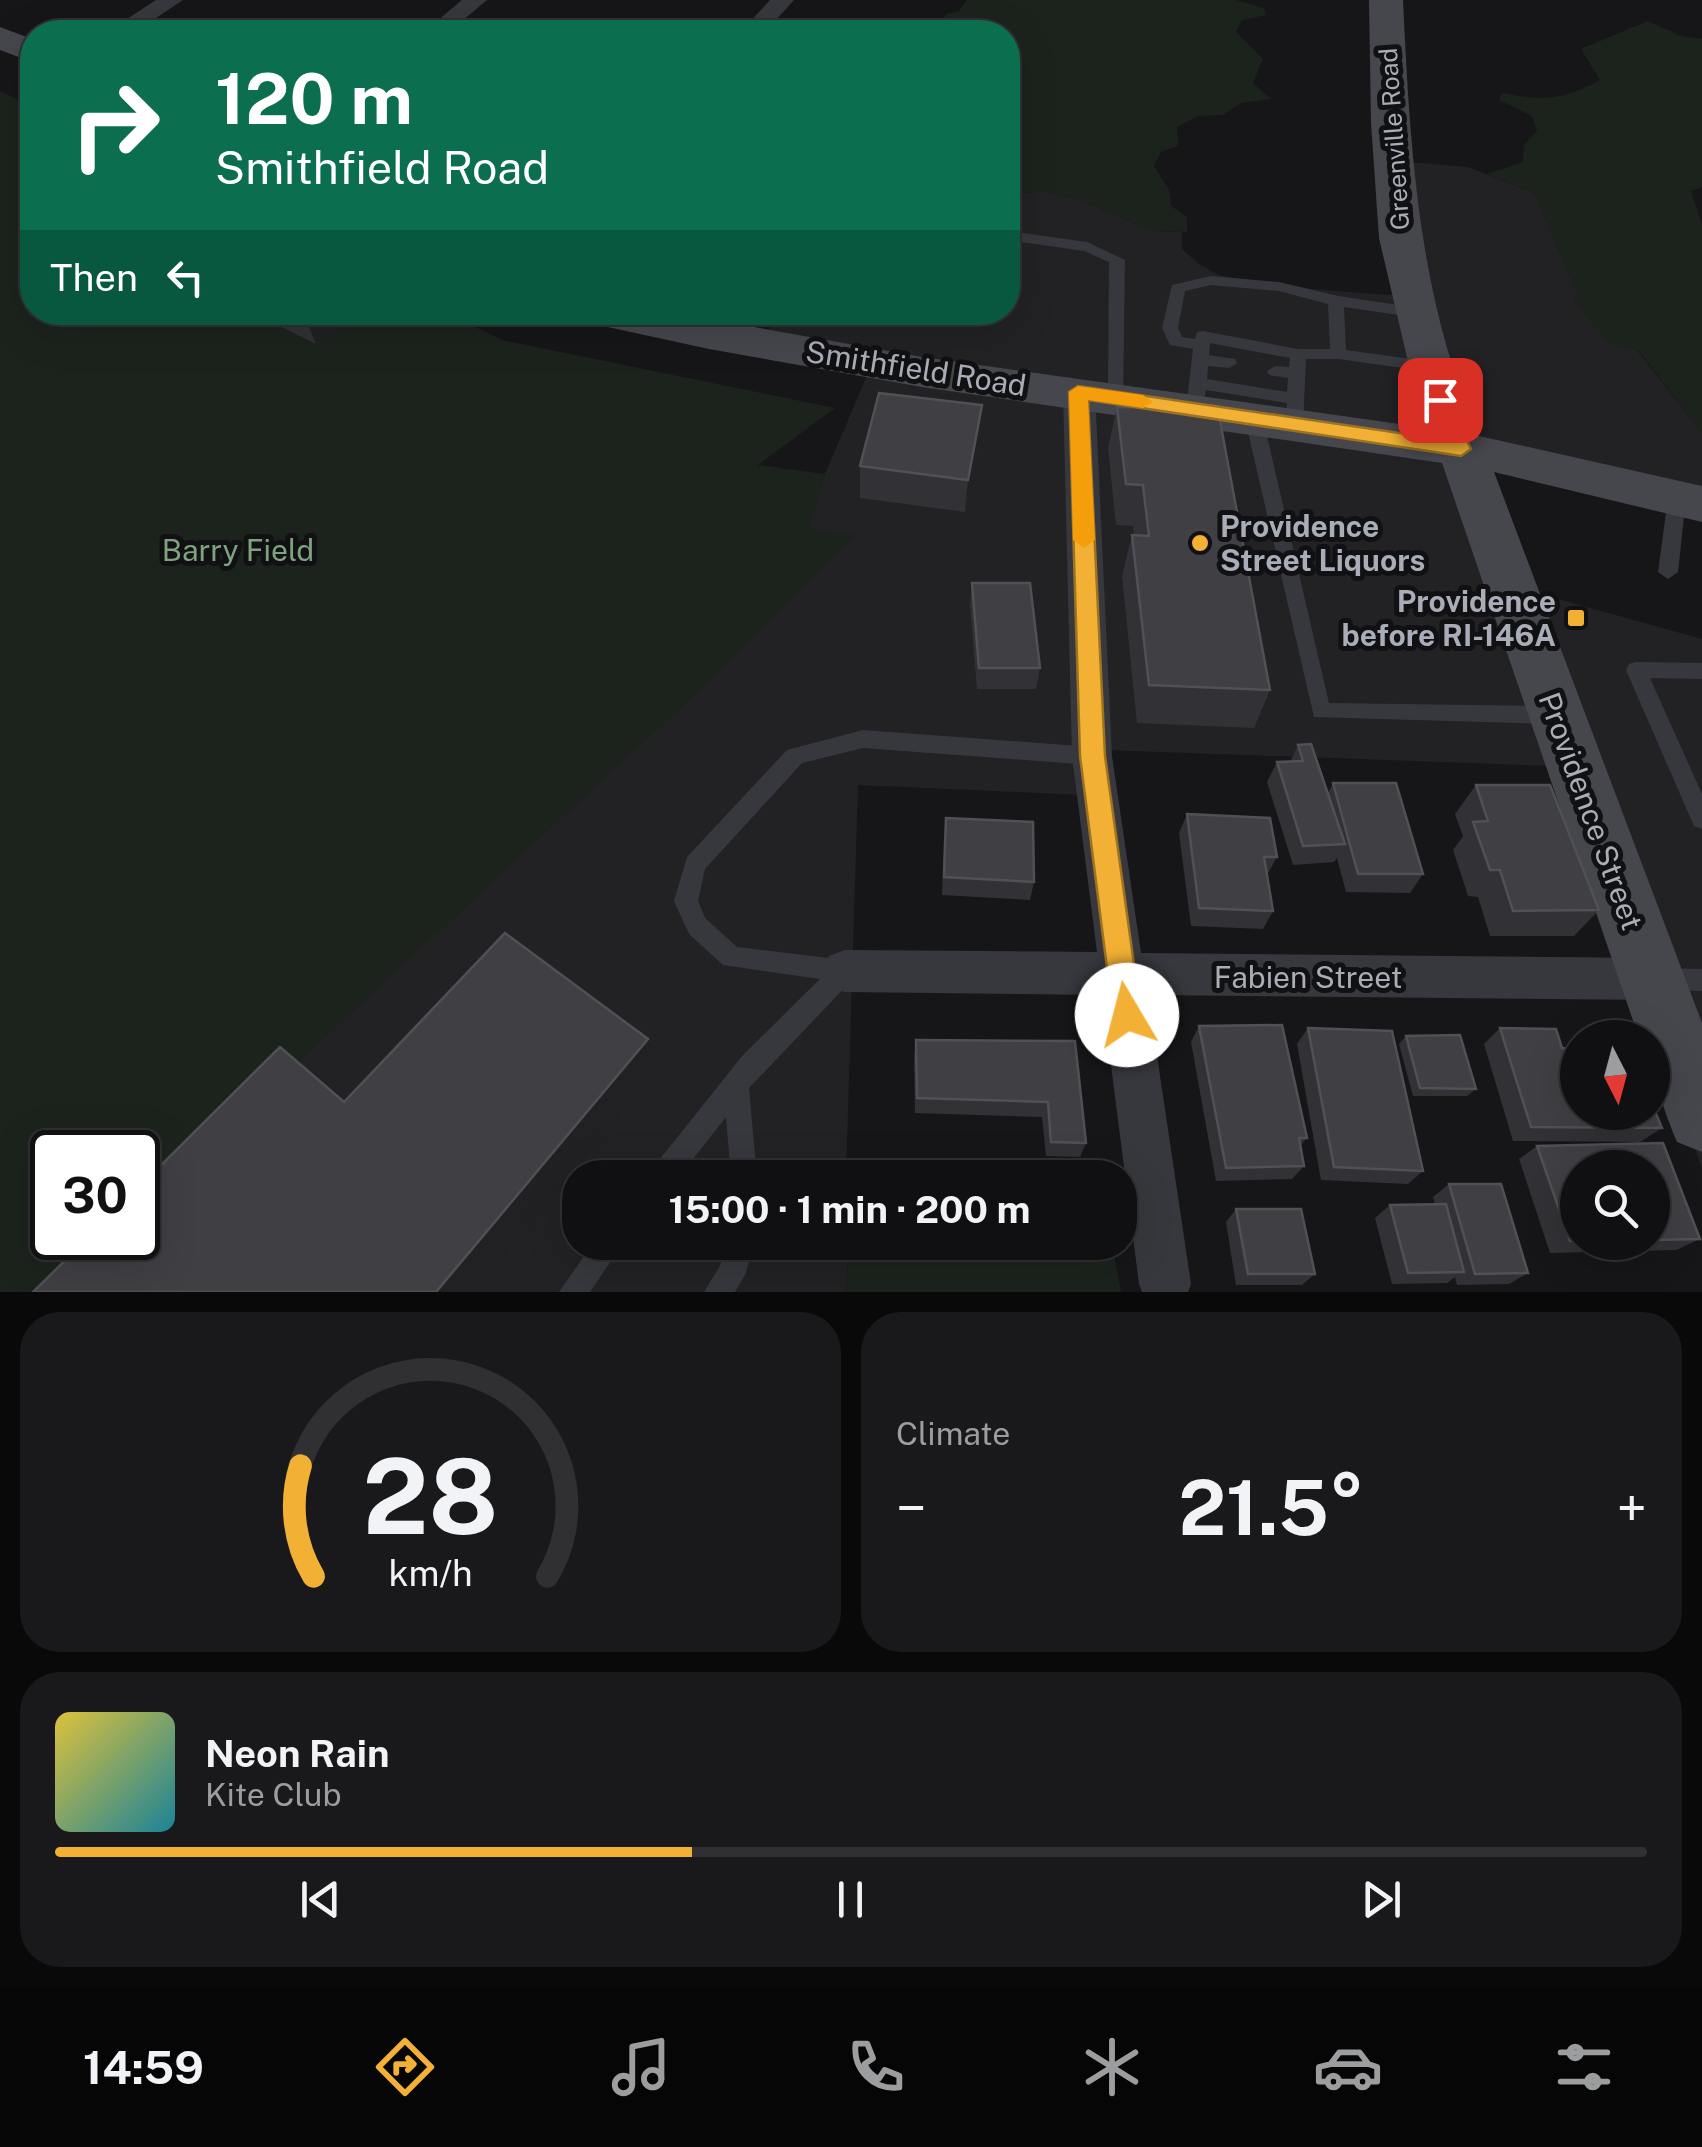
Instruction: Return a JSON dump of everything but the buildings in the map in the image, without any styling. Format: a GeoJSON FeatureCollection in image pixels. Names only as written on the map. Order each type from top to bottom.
{"type":"FeatureCollection","features":[{"type":"Feature","properties":{"kind":"main road","name":"Greenville Road"},"geometry":{"type":"LineString","coordinates":[[1386,0],[1390,123],[1400,238],[1440,400],[1461,449]]}},
{"type":"Feature","properties":{"kind":"main road","name":"Smithfield Road"},"geometry":{"type":"LineString","coordinates":[[659,325],[1098,395],[1196,396],[1689,500]]}},
{"type":"Feature","properties":{"kind":"main road","name":"Providence Street"},"geometry":{"type":"LineString","coordinates":[[1461,449],[1556,715],[1676,979],[1695,1082]]}},
{"type":"Feature","properties":{"kind":"street"},"geometry":{"type":"LineString","coordinates":[[139,20],[172,0]]}},
{"type":"Feature","properties":{"kind":"street"},"geometry":{"type":"LineString","coordinates":[[450,20],[476,0]]}},
{"type":"Feature","properties":{"kind":"street"},"geometry":{"type":"LineString","coordinates":[[764,20],[783,0]]}},
{"type":"Feature","properties":{"kind":"street"},"geometry":{"type":"LineString","coordinates":[[1098,395],[1092,756],[1165,1284]]}},
{"type":"Feature","properties":{"kind":"street","name":"Fabien Street"},"geometry":{"type":"LineString","coordinates":[[846,972],[1676,979]]}},
{"type":"Feature","properties":{"kind":"lane"},"geometry":{"type":"LineString","coordinates":[[1020,238],[1087,246],[1118,260],[1098,395]]}},
{"type":"Feature","properties":{"kind":"lane"},"geometry":{"type":"LineString","coordinates":[[1229,363],[1176,342],[1170,328],[1178,288],[1187,283],[1223,280],[1421,313]]}},
{"type":"Feature","properties":{"kind":"lane"},"geometry":{"type":"LineString","coordinates":[[1336,301],[1338,354]]}},
{"type":"Feature","properties":{"kind":"lane"},"geometry":{"type":"LineString","coordinates":[[1196,396],[1203,336],[1298,354],[1338,354],[1432,368]]}},
{"type":"Feature","properties":{"kind":"lane"},"geometry":{"type":"LineString","coordinates":[[1298,354],[1297,374],[1282,414],[1321,711],[1556,715]]}},
{"type":"Feature","properties":{"kind":"lane"},"geometry":{"type":"LineString","coordinates":[[1275,371],[1297,374]]}},
{"type":"Feature","properties":{"kind":"lane"},"geometry":{"type":"LineString","coordinates":[[1668,572],[1689,500]]}},
{"type":"Feature","properties":{"kind":"lane"},"geometry":{"type":"LineString","coordinates":[[1702,671],[1636,670],[1702,819]]}},
{"type":"Feature","properties":{"kind":"lane"},"geometry":{"type":"LineString","coordinates":[[846,972],[731,957],[697,926],[686,901],[695,864],[795,756],[863,738],[1092,756]]}},
{"type":"Feature","properties":{"kind":"lane"},"geometry":{"type":"LineString","coordinates":[[676,1160],[736,1085],[846,972]]}},
{"type":"Feature","properties":{"kind":"lane"},"geometry":{"type":"LineString","coordinates":[[736,1085],[742,1160]]}},
{"type":"Feature","properties":{"kind":"lane"},"geometry":{"type":"LineString","coordinates":[[574,1292],[598,1260]]}},
{"type":"Feature","properties":{"kind":"lane"},"geometry":{"type":"LineString","coordinates":[[718,1292],[732,1273],[736,1260]]}},
{"type":"Feature","properties":{"kind":"shaded area"},"geometry":{"type":"Polygon","coordinates":[[[1397,161],[1468,167],[1534,193],[1577,293],[1637,350],[1702,433],[1702,506],[1479,456],[1515,587],[1702,639],[1702,1168],[1670,1082],[1670,1020],[1647,1020],[1553,766],[1106,750],[1107,796],[858,785],[847,1160],[562,1160],[562,1260],[847,1260],[844,1292],[51,1292],[103,1260],[160,1260],[160,1190],[855,536],[807,529],[825,474],[871,366],[759,346],[771,325],[1020,325],[1020,194],[1043,191],[1076,198],[1152,231],[1182,232],[1182,249],[1219,275],[1262,285],[1389,295],[1405,289],[1397,161]]]}},
{"type":"Feature","properties":{"kind":"green space"},"geometry":{"type":"Polygon","coordinates":[[[967,0],[1236,0],[1264,8],[1266,15],[1242,20],[1236,32],[1263,59],[1253,83],[1271,99],[1241,103],[1223,115],[1198,116],[1177,127],[1178,146],[1161,152],[1154,166],[1169,190],[1171,206],[1187,217],[1187,232],[1152,231],[1076,198],[1043,191],[1020,194],[1020,20],[943,20],[946,14],[959,11],[967,0]]]}},
{"type":"Feature","properties":{"kind":"green space"},"geometry":{"type":"Polygon","coordinates":[[[1648,21],[1681,36],[1702,39],[1702,187],[1691,191],[1702,225],[1702,433],[1638,350],[1611,345],[1574,302],[1577,293],[1534,193],[1487,174],[1523,162],[1524,145],[1537,131],[1532,116],[1499,100],[1502,93],[1552,97],[1587,87],[1600,80],[1581,49],[1648,21]]]}},
{"type":"Feature","properties":{"kind":"green space","name":"Barry Field"},"geometry":{"type":"Polygon","coordinates":[[[0,91],[20,101],[20,325],[471,325],[502,340],[835,408],[758,465],[825,474],[808,529],[856,535],[687,702],[160,1191],[160,1130],[30,1130],[30,1260],[85,1260],[51,1292],[0,1292],[0,91]]]}},
{"type":"Feature","properties":{"kind":"green space"},"geometry":{"type":"Polygon","coordinates":[[[848,1260],[1115,1260],[1121,1292],[844,1292],[848,1260]]]}},
{"type":"Feature","properties":{"kind":"slow traffic"},"geometry":{"type":"LineString","coordinates":[[1084,540],[1078,392],[1143,402]]}},
{"type":"Feature","properties":{"kind":"place","name":"Providence Street Liquors"},"geometry":{"type":"Point","coordinates":[1200,543]}},
{"type":"Feature","properties":{"kind":"place","name":"Providence before RI-146A"},"geometry":{"type":"Point","coordinates":[1576,618]}},
{"type":"Feature","properties":{"kind":"route"},"geometry":{"type":"LineString","coordinates":[[1127,1015],[1092,756],[1078,392],[1461,449],[1440,400]]}}]}
